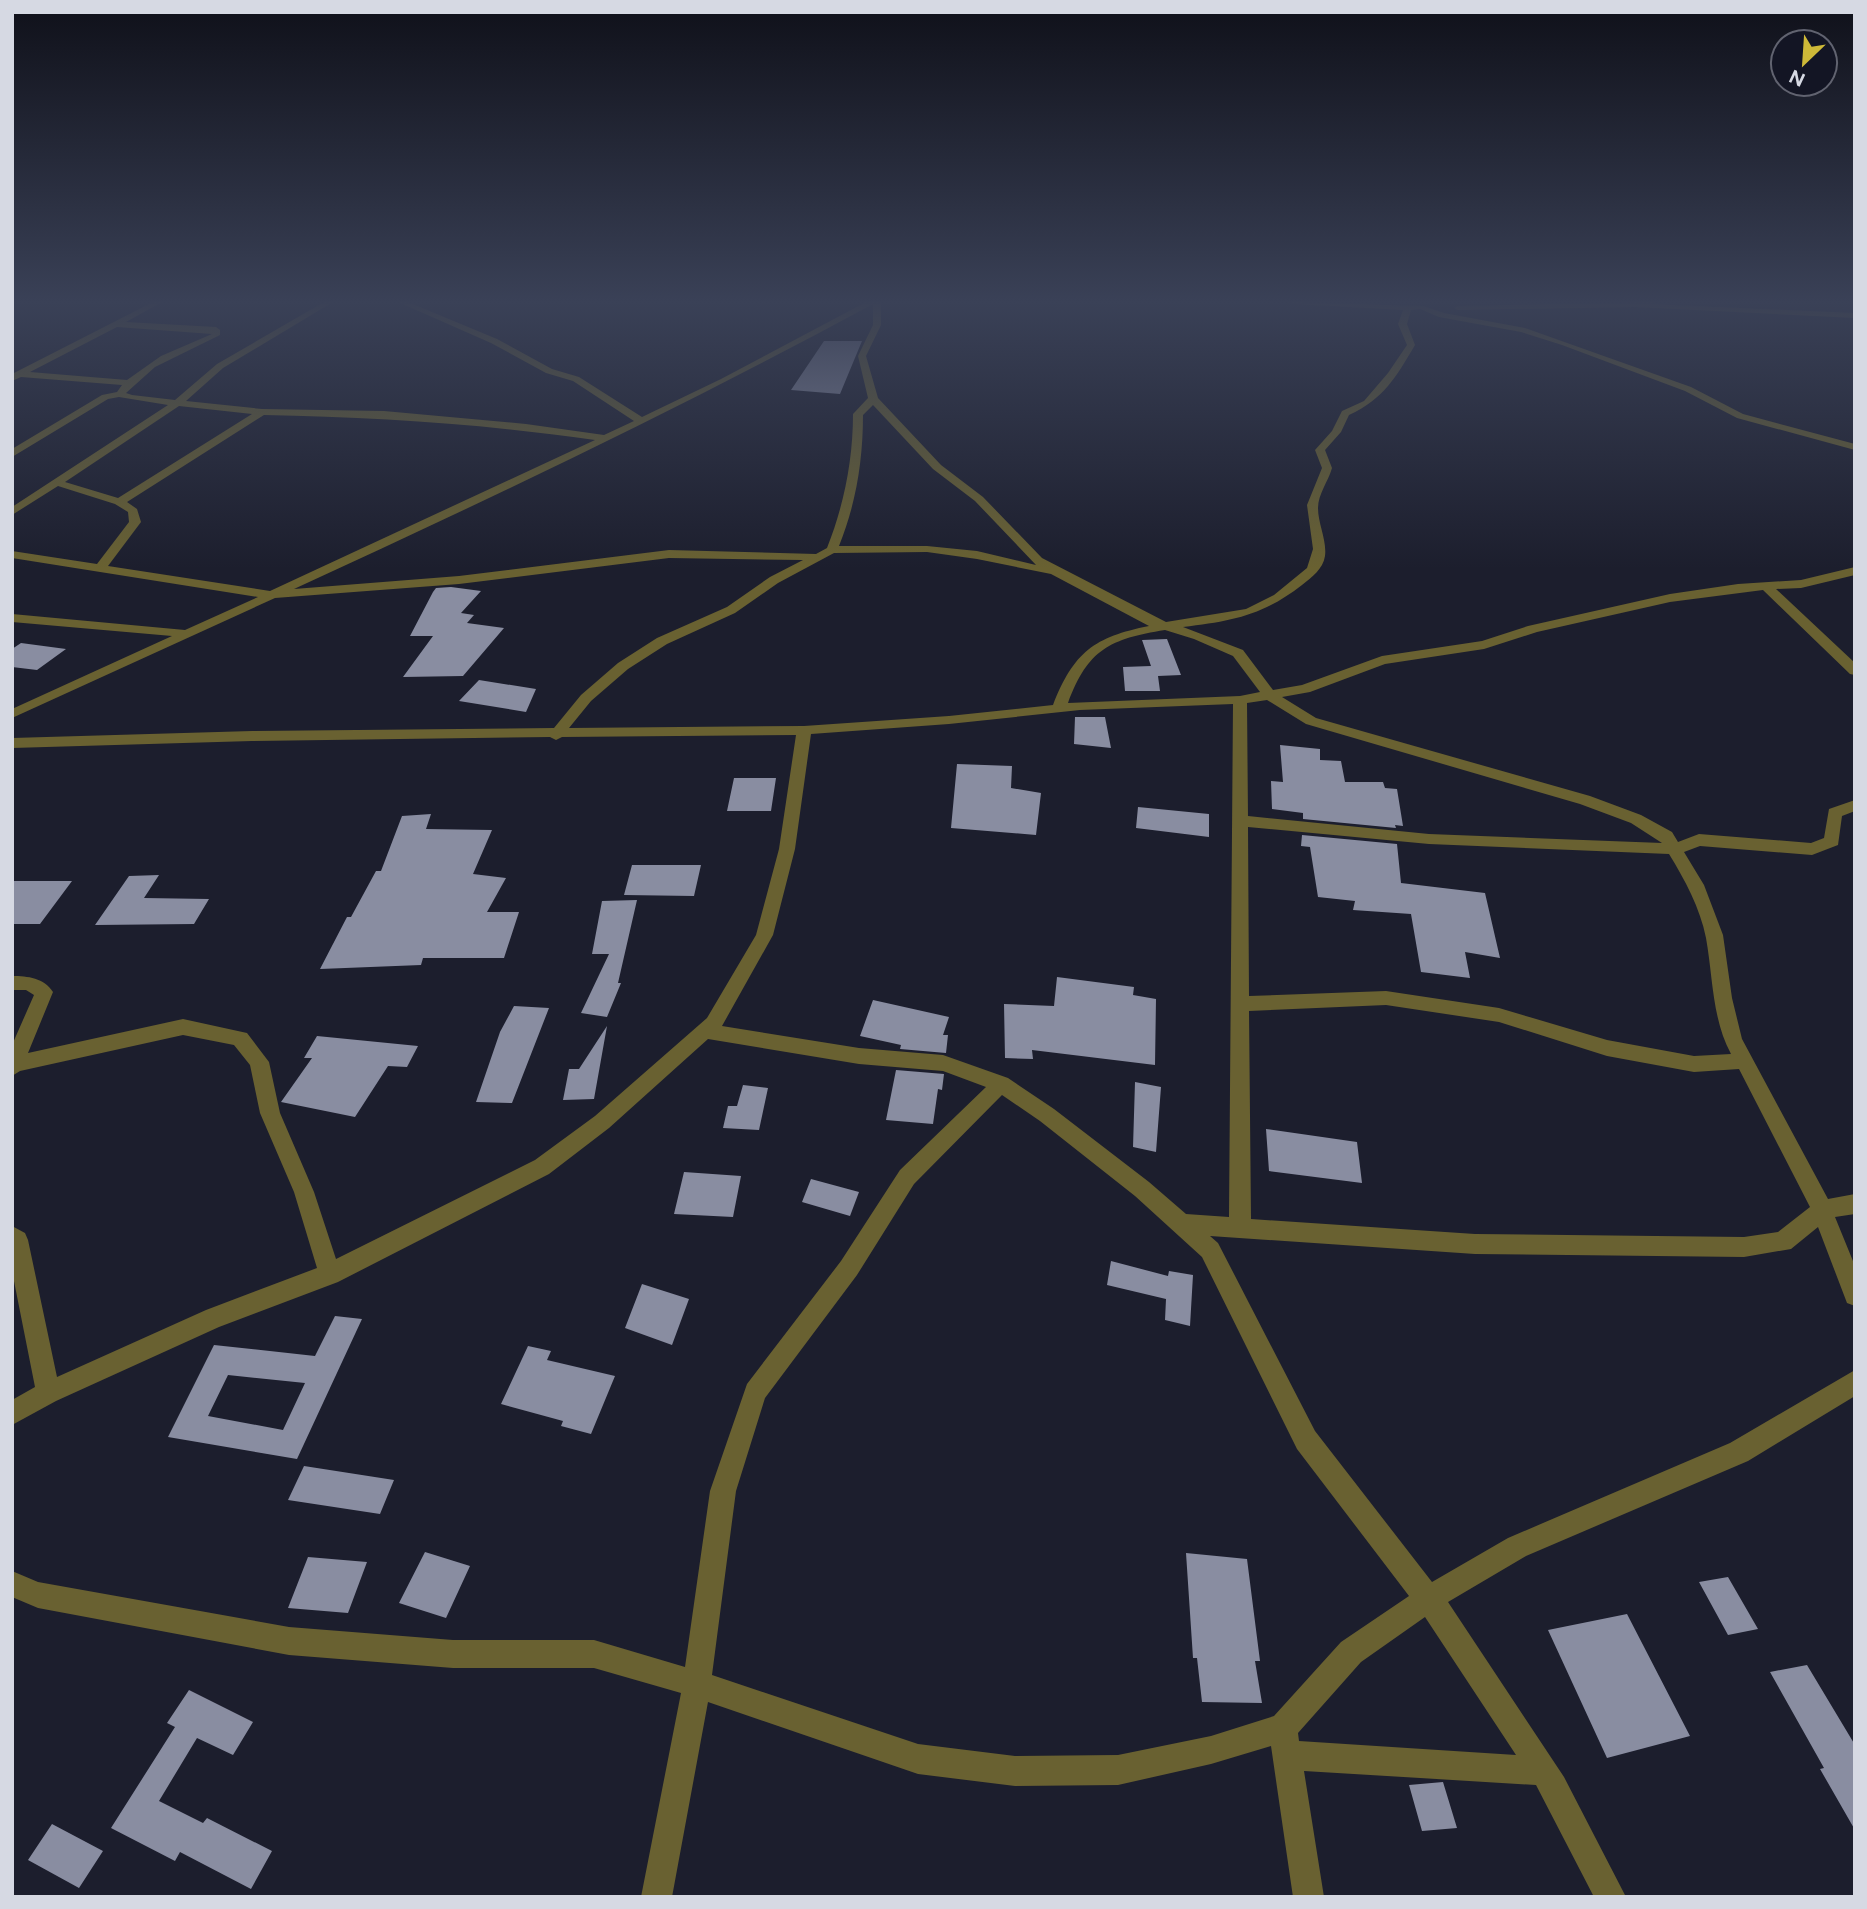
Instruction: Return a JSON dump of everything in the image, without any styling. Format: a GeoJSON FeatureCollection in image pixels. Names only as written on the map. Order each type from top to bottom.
{"type":"FeatureCollection","features":[{"type":"Feature","properties":{"kind":"street"},"geometry":{"type":"LineString","coordinates":[[12,512],[59,483],[191,391]]}},
{"type":"Feature","properties":{"kind":"street"},"geometry":{"type":"LineString","coordinates":[[595,391],[640,420]]}},
{"type":"Feature","properties":{"kind":"street"},"geometry":{"type":"LineString","coordinates":[[12,714],[466,506],[702,391]]}},
{"type":"Feature","properties":{"kind":"street"},"geometry":{"type":"LineString","coordinates":[[871,391],[873,399],[937,467],[979,499],[1038,561],[1163,626],[1199,636],[1238,653],[1269,695],[1311,720],[1585,800],[1636,819],[1666,836],[1696,885],[1714,935],[1723,998],[1733,1040],[1822,1210],[1855,1295]]}},
{"type":"Feature","properties":{"kind":"street"},"geometry":{"type":"LineString","coordinates":[[1059,708],[1082,660],[1108,641],[1163,626],[1242,614],[1269,605],[1313,570],[1319,557],[1318,527],[1312,512],[1316,488],[1327,471],[1327,462],[1320,450],[1336,432],[1345,413],[1367,403],[1377,391]]}},
{"type":"Feature","properties":{"kind":"street"},"geometry":{"type":"LineString","coordinates":[[1692,391],[1740,416],[1855,447]]}},
{"type":"Feature","properties":{"kind":"street"},"geometry":{"type":"LineString","coordinates":[[12,454],[105,397],[120,394],[131,398],[262,411],[384,414],[526,427],[603,438]]}},
{"type":"Feature","properties":{"kind":"street"},"geometry":{"type":"LineString","coordinates":[[832,550],[843,522],[858,452],[858,414],[873,399]]}},
{"type":"Feature","properties":{"kind":"street"},"geometry":{"type":"LineString","coordinates":[[119,502],[262,411]]}},
{"type":"Feature","properties":{"kind":"street"},"geometry":{"type":"LineString","coordinates":[[59,483],[119,502],[133,511],[135,523],[102,566]]}},
{"type":"Feature","properties":{"kind":"street"},"geometry":{"type":"LineString","coordinates":[[12,497],[33,499]]}},
{"type":"Feature","properties":{"kind":"street"},"geometry":{"type":"LineString","coordinates":[[556,735],[586,698],[623,666],[662,642],[732,610],[814,557],[832,550],[927,549],[977,555],[1058,573]]}},
{"type":"Feature","properties":{"kind":"street"},"geometry":{"type":"LineString","coordinates":[[12,554],[270,594],[459,580],[669,554],[814,557]]}},
{"type":"Feature","properties":{"kind":"street"},"geometry":{"type":"LineString","coordinates":[[12,743],[252,736],[556,735],[804,730],[1059,708],[1240,700],[1305,689],[1381,660],[1484,645],[1533,629],[1671,598],[1801,584],[1855,571]]}},
{"type":"Feature","properties":{"kind":"street"},"geometry":{"type":"LineString","coordinates":[[1767,587],[1855,671]]}},
{"type":"Feature","properties":{"kind":"street"},"geometry":{"type":"LineString","coordinates":[[12,618],[186,633]]}},
{"type":"Feature","properties":{"kind":"street"},"geometry":{"type":"LineString","coordinates":[[1240,700],[1240,1228]]}},
{"type":"Feature","properties":{"kind":"street"},"geometry":{"type":"LineString","coordinates":[[12,1413],[214,1318],[330,1274],[542,1167],[602,1122],[714,1023],[764,935],[787,849],[804,730]]}},
{"type":"Feature","properties":{"kind":"street"},"geometry":{"type":"LineString","coordinates":[[1241,821],[1429,839],[1674,849],[1699,840],[1812,849],[1832,841],[1834,813],[1855,805]]}},
{"type":"Feature","properties":{"kind":"street"},"geometry":{"type":"LineString","coordinates":[[12,983],[29,983],[44,992],[13,1066]]}},
{"type":"Feature","properties":{"kind":"street"},"geometry":{"type":"LineString","coordinates":[[1241,1004],[1386,998],[1499,1015],[1607,1048],[1694,1064],[1744,1061]]}},
{"type":"Feature","properties":{"kind":"street"},"geometry":{"type":"LineString","coordinates":[[13,1066],[183,1027],[240,1038],[260,1062],[270,1113],[304,1192],[330,1274]]}},
{"type":"Feature","properties":{"kind":"street"},"geometry":{"type":"LineString","coordinates":[[705,1031],[859,1056],[943,1063],[1001,1084],[1068,1131],[1210,1250],[1307,1440],[1429,1598],[1544,1771],[1611,1897]]}},
{"type":"Feature","properties":{"kind":"street"},"geometry":{"type":"LineString","coordinates":[[656,1897],[697,1684],[723,1491],[755,1392],[849,1268],[907,1177],[1001,1084]]}},
{"type":"Feature","properties":{"kind":"street"},"geometry":{"type":"LineString","coordinates":[[1181,1224],[1475,1244],[1744,1247],[1783,1242],[1822,1210],[1855,1204]]}},
{"type":"Feature","properties":{"kind":"street"},"geometry":{"type":"LineString","coordinates":[[12,1236],[17,1240],[48,1394]]}},
{"type":"Feature","properties":{"kind":"street"},"geometry":{"type":"LineString","coordinates":[[1309,1897],[1285,1742],[1351,1652],[1429,1598],[1517,1547],[1739,1452],[1855,1382]]}},
{"type":"Feature","properties":{"kind":"street"},"geometry":{"type":"LineString","coordinates":[[12,1584],[38,1595],[289,1641],[453,1654],[594,1654],[697,1684],[918,1759],[1015,1771],[1118,1770],[1211,1750],[1285,1742],[1544,1771]]}},
{"type":"Feature","properties":{"kind":"building"},"geometry":{"type":"Polygon","coordinates":[[[804,391],[841,391],[840,394],[804,391]]]}},
{"type":"Feature","properties":{"kind":"building"},"geometry":{"type":"Polygon","coordinates":[[[436,588],[481,591],[461,613],[474,615],[467,623],[504,628],[463,676],[403,677],[433,636],[410,636],[433,592],[436,588]]]}},
{"type":"Feature","properties":{"kind":"building"},"geometry":{"type":"Polygon","coordinates":[[[1167,639],[1181,675],[1158,676],[1160,691],[1125,691],[1123,667],[1151,666],[1142,640],[1167,639]]]}},
{"type":"Feature","properties":{"kind":"building"},"geometry":{"type":"Polygon","coordinates":[[[21,643],[66,649],[37,670],[12,667],[12,649],[21,643]]]}},
{"type":"Feature","properties":{"kind":"building"},"geometry":{"type":"Polygon","coordinates":[[[479,680],[536,689],[526,712],[459,701],[479,680]]]}},
{"type":"Feature","properties":{"kind":"building"},"geometry":{"type":"Polygon","coordinates":[[[1075,717],[1105,717],[1111,748],[1074,744],[1075,717]]]}},
{"type":"Feature","properties":{"kind":"building"},"geometry":{"type":"Polygon","coordinates":[[[1280,745],[1320,749],[1320,760],[1341,761],[1345,782],[1383,782],[1385,788],[1397,789],[1403,826],[1395,825],[1396,828],[1303,819],[1303,813],[1272,809],[1271,781],[1283,782],[1280,745]]]}},
{"type":"Feature","properties":{"kind":"building"},"geometry":{"type":"Polygon","coordinates":[[[957,764],[1012,766],[1011,788],[1041,793],[1036,835],[951,828],[957,764]]]}},
{"type":"Feature","properties":{"kind":"building"},"geometry":{"type":"Polygon","coordinates":[[[734,778],[776,778],[771,811],[727,811],[734,778]]]}},
{"type":"Feature","properties":{"kind":"building"},"geometry":{"type":"Polygon","coordinates":[[[1138,807],[1209,814],[1209,837],[1136,828],[1138,807]]]}},
{"type":"Feature","properties":{"kind":"building"},"geometry":{"type":"Polygon","coordinates":[[[431,814],[426,829],[492,830],[473,874],[506,878],[487,912],[519,912],[504,958],[423,958],[421,965],[320,969],[347,917],[351,917],[376,871],[381,871],[402,816],[431,814]]]}},
{"type":"Feature","properties":{"kind":"building"},"geometry":{"type":"Polygon","coordinates":[[[1302,835],[1397,844],[1401,883],[1485,893],[1500,958],[1465,952],[1470,978],[1421,972],[1411,914],[1353,910],[1355,901],[1318,897],[1310,847],[1301,846],[1302,835]]]}},
{"type":"Feature","properties":{"kind":"building"},"geometry":{"type":"Polygon","coordinates":[[[632,865],[701,865],[694,896],[624,895],[632,865]]]}},
{"type":"Feature","properties":{"kind":"building"},"geometry":{"type":"Polygon","coordinates":[[[159,875],[144,898],[209,899],[194,924],[95,925],[129,876],[159,875]]]}},
{"type":"Feature","properties":{"kind":"building"},"geometry":{"type":"Polygon","coordinates":[[[12,881],[72,881],[40,924],[12,924],[12,881]]]}},
{"type":"Feature","properties":{"kind":"building"},"geometry":{"type":"Polygon","coordinates":[[[637,900],[618,983],[621,983],[607,1017],[581,1013],[609,954],[592,954],[602,901],[637,900]]]}},
{"type":"Feature","properties":{"kind":"building"},"geometry":{"type":"Polygon","coordinates":[[[1057,977],[1134,987],[1133,995],[1156,999],[1155,1065],[1032,1050],[1033,1059],[1005,1058],[1004,1004],[1054,1006],[1057,977]]]}},
{"type":"Feature","properties":{"kind":"building"},"geometry":{"type":"Polygon","coordinates":[[[873,1000],[949,1017],[943,1035],[948,1035],[946,1053],[900,1049],[901,1045],[860,1036],[873,1000]]]}},
{"type":"Feature","properties":{"kind":"building"},"geometry":{"type":"Polygon","coordinates":[[[514,1006],[549,1008],[512,1103],[476,1102],[500,1032],[514,1006]]]}},
{"type":"Feature","properties":{"kind":"building"},"geometry":{"type":"Polygon","coordinates":[[[607,1026],[594,1099],[563,1100],[569,1069],[579,1069],[607,1026]]]}},
{"type":"Feature","properties":{"kind":"building"},"geometry":{"type":"Polygon","coordinates":[[[317,1036],[418,1046],[407,1067],[388,1066],[355,1117],[281,1102],[312,1058],[304,1058],[317,1036]]]}},
{"type":"Feature","properties":{"kind":"building"},"geometry":{"type":"Polygon","coordinates":[[[896,1070],[944,1074],[942,1090],[938,1089],[933,1124],[886,1120],[896,1070]]]}},
{"type":"Feature","properties":{"kind":"building"},"geometry":{"type":"Polygon","coordinates":[[[1135,1082],[1161,1087],[1156,1152],[1133,1147],[1135,1082]]]}},
{"type":"Feature","properties":{"kind":"building"},"geometry":{"type":"Polygon","coordinates":[[[743,1085],[768,1088],[759,1130],[723,1128],[728,1106],[737,1106],[743,1085]]]}},
{"type":"Feature","properties":{"kind":"building"},"geometry":{"type":"Polygon","coordinates":[[[1266,1129],[1357,1142],[1362,1183],[1269,1171],[1266,1129]]]}},
{"type":"Feature","properties":{"kind":"building"},"geometry":{"type":"Polygon","coordinates":[[[684,1172],[741,1176],[733,1217],[674,1214],[684,1172]]]}},
{"type":"Feature","properties":{"kind":"building"},"geometry":{"type":"Polygon","coordinates":[[[811,1179],[859,1192],[850,1216],[802,1202],[811,1179]]]}},
{"type":"Feature","properties":{"kind":"building"},"geometry":{"type":"Polygon","coordinates":[[[1111,1261],[1168,1276],[1169,1271],[1193,1275],[1190,1326],[1165,1320],[1166,1299],[1107,1285],[1111,1261]]]}},
{"type":"Feature","properties":{"kind":"building"},"geometry":{"type":"Polygon","coordinates":[[[642,1284],[689,1299],[672,1345],[625,1328],[642,1284]]]}},
{"type":"Feature","properties":{"kind":"building"},"geometry":{"type":"Polygon","coordinates":[[[335,1316],[362,1319],[297,1459],[168,1437],[214,1345],[315,1356],[335,1316]],[[228,1375],[208,1416],[283,1430],[305,1383],[228,1375]]]}},
{"type":"Feature","properties":{"kind":"building"},"geometry":{"type":"Polygon","coordinates":[[[528,1346],[551,1351],[547,1360],[615,1376],[591,1434],[561,1426],[563,1421],[501,1404],[528,1346]]]}},
{"type":"Feature","properties":{"kind":"building"},"geometry":{"type":"Polygon","coordinates":[[[304,1466],[394,1480],[380,1514],[288,1500],[304,1466]]]}},
{"type":"Feature","properties":{"kind":"building"},"geometry":{"type":"Polygon","coordinates":[[[425,1552],[470,1566],[446,1618],[399,1603],[425,1552]]]}},
{"type":"Feature","properties":{"kind":"building"},"geometry":{"type":"Polygon","coordinates":[[[1186,1553],[1247,1559],[1260,1661],[1255,1661],[1262,1703],[1202,1702],[1197,1658],[1193,1658],[1186,1553]]]}},
{"type":"Feature","properties":{"kind":"building"},"geometry":{"type":"Polygon","coordinates":[[[308,1557],[367,1562],[348,1613],[288,1608],[308,1557]]]}},
{"type":"Feature","properties":{"kind":"building"},"geometry":{"type":"Polygon","coordinates":[[[1728,1577],[1758,1629],[1728,1635],[1699,1582],[1728,1577]]]}},
{"type":"Feature","properties":{"kind":"building"},"geometry":{"type":"Polygon","coordinates":[[[1627,1614],[1690,1736],[1607,1758],[1548,1630],[1627,1614]]]}},
{"type":"Feature","properties":{"kind":"building"},"geometry":{"type":"Polygon","coordinates":[[[1807,1665],[1855,1745],[1855,1830],[1770,1672],[1807,1665]]]}},
{"type":"Feature","properties":{"kind":"building"},"geometry":{"type":"Polygon","coordinates":[[[189,1690],[253,1722],[233,1755],[197,1738],[159,1801],[203,1823],[207,1818],[272,1851],[251,1889],[180,1852],[175,1861],[111,1828],[175,1727],[167,1723],[189,1690]]]}},
{"type":"Feature","properties":{"kind":"building"},"geometry":{"type":"Polygon","coordinates":[[[1443,1782],[1457,1828],[1422,1831],[1409,1785],[1443,1782]]]}},
{"type":"Feature","properties":{"kind":"building"},"geometry":{"type":"Polygon","coordinates":[[[52,1824],[103,1851],[79,1888],[28,1860],[52,1824]]]}}]}
